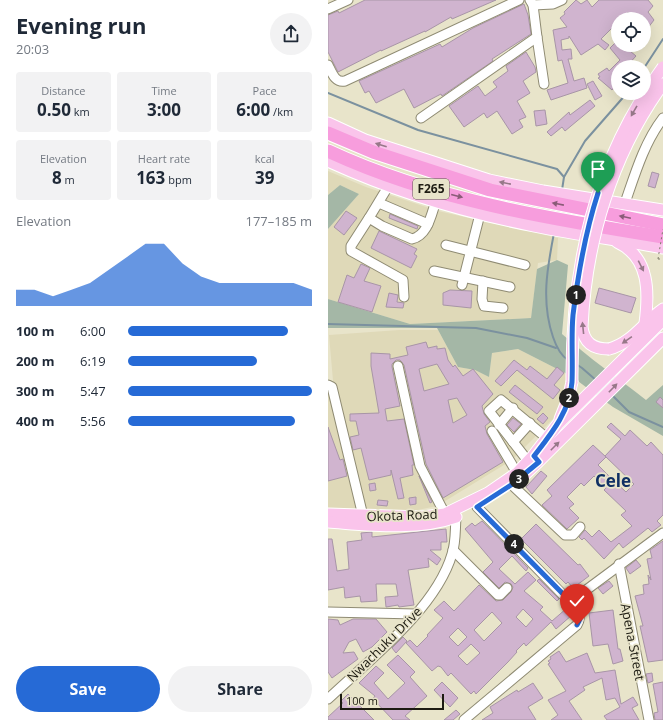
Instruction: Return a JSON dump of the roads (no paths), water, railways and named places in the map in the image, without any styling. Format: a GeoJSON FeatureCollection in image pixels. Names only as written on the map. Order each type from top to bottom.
{"type":"FeatureCollection","features":[{"type":"Feature","properties":{"kind":"highway","name":"F265"},"geometry":{"type":"LineString","coordinates":[[328,133],[373,152],[490,190],[540,195],[580,202],[663,225]]}},
{"type":"Feature","properties":{"kind":"highway","name":"F265"},"geometry":{"type":"LineString","coordinates":[[328,151],[384,173],[537,221],[576,228],[663,237]]}},
{"type":"Feature","properties":{"kind":"main road"},"geometry":{"type":"LineString","coordinates":[[558,424],[568,399],[572,382],[573,317],[581,262],[591,214],[604,174],[624,128],[639,102],[663,67]]}},
{"type":"Feature","properties":{"kind":"main road"},"geometry":{"type":"LineString","coordinates":[[663,84],[644,114],[621,156],[605,201],[594,242],[582,327],[584,335],[588,343],[598,349],[609,349],[616,347],[633,336],[645,323],[663,309]]}},
{"type":"Feature","properties":{"kind":"main road"},"geometry":{"type":"LineString","coordinates":[[328,123],[364,140],[540,195]]}},
{"type":"Feature","properties":{"kind":"main road"},"geometry":{"type":"LineString","coordinates":[[328,161],[389,185],[480,214],[537,221]]}},
{"type":"Feature","properties":{"kind":"main road"},"geometry":{"type":"LineString","coordinates":[[580,202],[625,203],[663,210]]}},
{"type":"Feature","properties":{"kind":"main road"},"geometry":{"type":"LineString","coordinates":[[576,228],[624,246],[631,251],[640,264],[648,288],[645,323]]}},
{"type":"Feature","properties":{"kind":"main road"},"geometry":{"type":"LineString","coordinates":[[600,237],[663,248]]}},
{"type":"Feature","properties":{"kind":"main road","name":"Okota Road"},"geometry":{"type":"LineString","coordinates":[[328,522],[414,525],[439,523],[456,518],[477,507],[512,485],[534,459],[558,424],[663,320]]}},
{"type":"Feature","properties":{"kind":"main road","name":"Okota Road"},"geometry":{"type":"LineString","coordinates":[[328,514],[424,517],[444,514],[488,494],[534,459],[595,406],[631,369],[661,344]]}},
{"type":"Feature","properties":{"kind":"street"},"geometry":{"type":"LineString","coordinates":[[328,9],[348,0]]}},
{"type":"Feature","properties":{"kind":"street"},"geometry":{"type":"LineString","coordinates":[[328,66],[336,79],[345,81],[519,0]]}},
{"type":"Feature","properties":{"kind":"street"},"geometry":{"type":"LineString","coordinates":[[544,84],[532,2],[553,4],[562,0]]}},
{"type":"Feature","properties":{"kind":"street"},"geometry":{"type":"LineString","coordinates":[[421,118],[537,37]]}},
{"type":"Feature","properties":{"kind":"street"},"geometry":{"type":"LineString","coordinates":[[625,203],[643,153],[653,131],[663,118]]}},
{"type":"Feature","properties":{"kind":"street"},"geometry":{"type":"LineString","coordinates":[[389,185],[370,218],[351,246],[351,250],[403,280],[404,297]]}},
{"type":"Feature","properties":{"kind":"street"},"geometry":{"type":"LineString","coordinates":[[370,218],[382,226],[412,239],[422,235],[428,224],[436,201]]}},
{"type":"Feature","properties":{"kind":"street"},"geometry":{"type":"LineString","coordinates":[[379,203],[428,224]]}},
{"type":"Feature","properties":{"kind":"street"},"geometry":{"type":"LineString","coordinates":[[463,281],[480,214]]}},
{"type":"Feature","properties":{"kind":"street"},"geometry":{"type":"LineString","coordinates":[[446,245],[525,265]]}},
{"type":"Feature","properties":{"kind":"street"},"geometry":{"type":"LineString","coordinates":[[434,271],[463,281],[483,281],[510,287]]}},
{"type":"Feature","properties":{"kind":"street"},"geometry":{"type":"LineString","coordinates":[[483,281],[482,303],[484,306],[503,308]]}},
{"type":"Feature","properties":{"kind":"street"},"geometry":{"type":"LineString","coordinates":[[398,366],[420,466],[444,514]]}},
{"type":"Feature","properties":{"kind":"street"},"geometry":{"type":"LineString","coordinates":[[328,385],[332,387],[363,516]]}},
{"type":"Feature","properties":{"kind":"street"},"geometry":{"type":"LineString","coordinates":[[517,472],[495,428],[489,411],[500,400],[513,408],[548,439]]}},
{"type":"Feature","properties":{"kind":"street"},"geometry":{"type":"LineString","coordinates":[[495,428],[513,408]]}},
{"type":"Feature","properties":{"kind":"street"},"geometry":{"type":"LineString","coordinates":[[513,442],[530,423]]}},
{"type":"Feature","properties":{"kind":"street"},"geometry":{"type":"LineString","coordinates":[[495,428],[534,459]]}},
{"type":"Feature","properties":{"kind":"street"},"geometry":{"type":"LineString","coordinates":[[512,485],[565,536],[573,535],[580,528]]}},
{"type":"Feature","properties":{"kind":"street"},"geometry":{"type":"LineString","coordinates":[[464,720],[577,625],[580,619],[568,599],[477,507]]}},
{"type":"Feature","properties":{"kind":"street","name":"Nwachuku Drive"},"geometry":{"type":"LineString","coordinates":[[328,699],[416,614],[436,587],[446,570],[453,550],[456,518]]}},
{"type":"Feature","properties":{"kind":"street"},"geometry":{"type":"LineString","coordinates":[[568,599],[663,533]]}},
{"type":"Feature","properties":{"kind":"street"},"geometry":{"type":"LineString","coordinates":[[453,550],[498,595],[500,596],[507,588]]}},
{"type":"Feature","properties":{"kind":"street","name":"Apena Street"},"geometry":{"type":"LineString","coordinates":[[619,564],[635,654],[649,720]]}},
{"type":"Feature","properties":{"kind":"street"},"geometry":{"type":"LineString","coordinates":[[328,612],[416,614]]}},
{"type":"Feature","properties":{"kind":"waterway"},"geometry":{"type":"LineString","coordinates":[[649,60],[663,39]]}},
{"type":"Feature","properties":{"kind":"waterway"},"geometry":{"type":"LineString","coordinates":[[328,93],[418,130],[557,169],[564,177],[562,190]]}},
{"type":"Feature","properties":{"kind":"waterway"},"geometry":{"type":"LineString","coordinates":[[564,177],[585,141],[621,100]]}},
{"type":"Feature","properties":{"kind":"waterway"},"geometry":{"type":"LineString","coordinates":[[554,233],[547,272],[547,311],[555,344],[568,360]]}},
{"type":"Feature","properties":{"kind":"waterway"},"geometry":{"type":"LineString","coordinates":[[328,324],[476,328],[527,338],[556,348]]}},
{"type":"Feature","properties":{"kind":"waterway"},"geometry":{"type":"LineString","coordinates":[[576,364],[597,381]]}},
{"type":"Feature","properties":{"kind":"waterway"},"geometry":{"type":"LineString","coordinates":[[612,395],[629,412],[663,427]]}},
{"type":"Feature","properties":{"kind":"district","name":"Cele"},"geometry":{"type":"Point","coordinates":[613,481]}}]}
